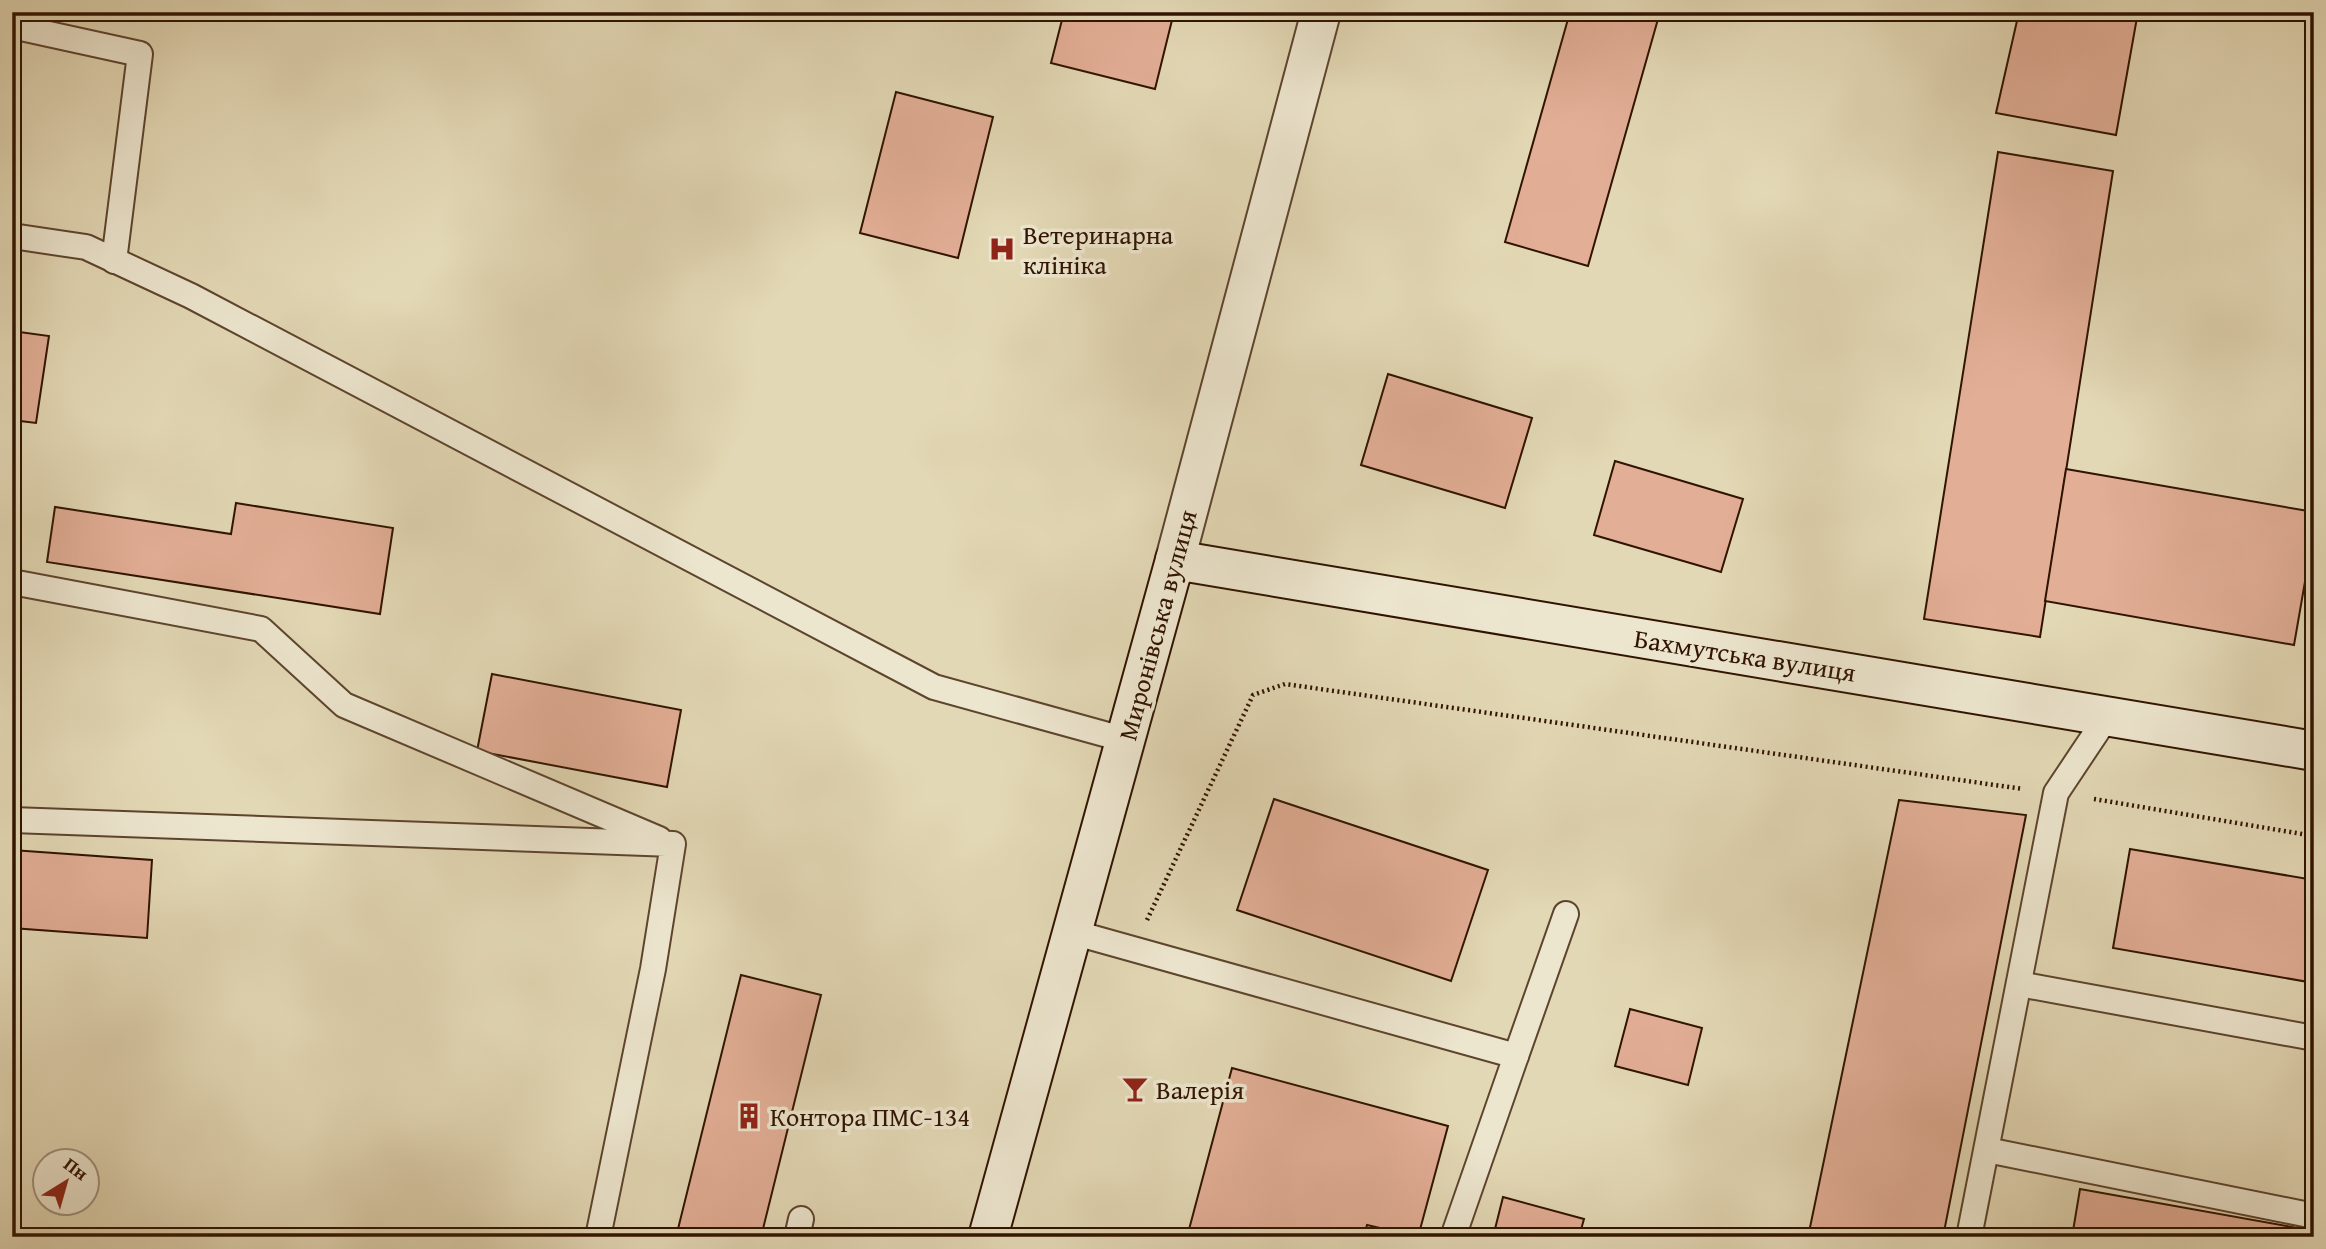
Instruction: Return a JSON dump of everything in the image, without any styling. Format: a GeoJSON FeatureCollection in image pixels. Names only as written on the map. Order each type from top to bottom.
{"type":"FeatureCollection","features":[{"type":"Feature","properties":{"kind":"street","name":"Миронівська вулиця"},"geometry":{"type":"LineString","coordinates":[[988,1237],[1175,561],[1321,12]]}},
{"type":"Feature","properties":{"kind":"street","name":"Бахмутська вулиця"},"geometry":{"type":"LineString","coordinates":[[1175,561],[2314,751]]}},
{"type":"Feature","properties":{"kind":"lane"},"geometry":{"type":"LineString","coordinates":[[12,26],[140,54],[114,261]]}},
{"type":"Feature","properties":{"kind":"lane"},"geometry":{"type":"LineString","coordinates":[[12,236],[86,247],[191,296],[934,687],[1126,740]]}},
{"type":"Feature","properties":{"kind":"lane"},"geometry":{"type":"LineString","coordinates":[[12,582],[261,629],[344,705],[673,844]]}},
{"type":"Feature","properties":{"kind":"lane"},"geometry":{"type":"LineString","coordinates":[[1969,1237],[2056,793],[2108,715]]}},
{"type":"Feature","properties":{"kind":"lane"},"geometry":{"type":"LineString","coordinates":[[12,820],[673,844]]}},
{"type":"Feature","properties":{"kind":"lane"},"geometry":{"type":"LineString","coordinates":[[598,1237],[653,969],[673,844]]}},
{"type":"Feature","properties":{"kind":"lane"},"geometry":{"type":"LineString","coordinates":[[1453,1237],[1566,914]]}},
{"type":"Feature","properties":{"kind":"lane"},"geometry":{"type":"LineString","coordinates":[[1072,932],[1516,1056]]}},
{"type":"Feature","properties":{"kind":"lane"},"geometry":{"type":"LineString","coordinates":[[2019,984],[2314,1038]]}},
{"type":"Feature","properties":{"kind":"lane"},"geometry":{"type":"LineString","coordinates":[[1986,1150],[2314,1216]]}},
{"type":"Feature","properties":{"kind":"path"},"geometry":{"type":"LineString","coordinates":[[1133,949],[1253,695],[1285,684],[2056,793],[2314,836]]}},
{"type":"Feature","properties":{"kind":"building"},"geometry":{"type":"Polygon","coordinates":[[[1064,12],[1174,12],[1155,89],[1051,63],[1064,12]]]}},
{"type":"Feature","properties":{"kind":"building"},"geometry":{"type":"Polygon","coordinates":[[[1570,12],[1660,12],[1588,266],[1505,242],[1570,12]]]}},
{"type":"Feature","properties":{"kind":"building"},"geometry":{"type":"Polygon","coordinates":[[[2019,12],[2138,12],[2116,135],[1996,113],[2019,12]]]}},
{"type":"Feature","properties":{"kind":"building"},"geometry":{"type":"Polygon","coordinates":[[[896,92],[993,117],[958,258],[860,233],[896,92]]]}},
{"type":"Feature","properties":{"kind":"building"},"geometry":{"type":"Polygon","coordinates":[[[1998,152],[2113,171],[2040,637],[1924,619],[1998,152]]]}},
{"type":"Feature","properties":{"kind":"building"},"geometry":{"type":"Polygon","coordinates":[[[12,331],[49,336],[36,423],[12,420],[12,331]]]}},
{"type":"Feature","properties":{"kind":"building"},"geometry":{"type":"Polygon","coordinates":[[[1388,374],[1532,418],[1505,508],[1361,465],[1388,374]]]}},
{"type":"Feature","properties":{"kind":"building"},"geometry":{"type":"Polygon","coordinates":[[[1615,461],[1743,499],[1721,572],[1594,535],[1615,461]]]}},
{"type":"Feature","properties":{"kind":"building"},"geometry":{"type":"Polygon","coordinates":[[[2066,469],[2314,512],[2314,530],[2294,645],[2045,601],[2066,469]]]}},
{"type":"Feature","properties":{"kind":"building"},"geometry":{"type":"Polygon","coordinates":[[[236,503],[393,528],[380,614],[47,562],[55,507],[231,534],[236,503]]]}},
{"type":"Feature","properties":{"kind":"building"},"geometry":{"type":"Polygon","coordinates":[[[492,674],[681,710],[667,787],[477,751],[492,674]]]}},
{"type":"Feature","properties":{"kind":"building"},"geometry":{"type":"Polygon","coordinates":[[[1274,799],[1488,870],[1451,981],[1237,910],[1274,799]]]}},
{"type":"Feature","properties":{"kind":"building"},"geometry":{"type":"Polygon","coordinates":[[[1899,800],[2026,815],[1943,1237],[1808,1237],[1899,800]]]}},
{"type":"Feature","properties":{"kind":"building"},"geometry":{"type":"Polygon","coordinates":[[[2130,849],[2314,880],[2314,983],[2113,948],[2130,849]]]}},
{"type":"Feature","properties":{"kind":"building"},"geometry":{"type":"Polygon","coordinates":[[[12,850],[152,860],[147,938],[12,928],[12,850]]]}},
{"type":"Feature","properties":{"kind":"building","name":"Контора ПМС-134"},"geometry":{"type":"Polygon","coordinates":[[[741,975],[821,995],[761,1237],[676,1237],[741,975]]]}},
{"type":"Feature","properties":{"kind":"building"},"geometry":{"type":"Polygon","coordinates":[[[1630,1009],[1702,1028],[1688,1085],[1615,1066],[1630,1009]]]}},
{"type":"Feature","properties":{"kind":"building"},"geometry":{"type":"Polygon","coordinates":[[[1232,1068],[1448,1126],[1418,1237],[1367,1225],[1364,1237],[1187,1237],[1232,1068]]]}},
{"type":"Feature","properties":{"kind":"building"},"geometry":{"type":"Polygon","coordinates":[[[2080,1189],[2314,1231],[2314,1237],[2072,1237],[2080,1189]]]}},
{"type":"Feature","properties":{"kind":"building"},"geometry":{"type":"Polygon","coordinates":[[[1503,1197],[1584,1219],[1579,1237],[1493,1237],[1503,1197]]]}},
{"type":"Feature","properties":{"kind":"place","name":"Ветеринарна клініка"},"geometry":{"type":"Point","coordinates":[1002,249]}},
{"type":"Feature","properties":{"kind":"place","name":"Валерія"},"geometry":{"type":"Point","coordinates":[1135,1089]}},
{"type":"Feature","properties":{"kind":"place","name":"Контора ПМС-134"},"geometry":{"type":"Point","coordinates":[749,1116]}}]}
